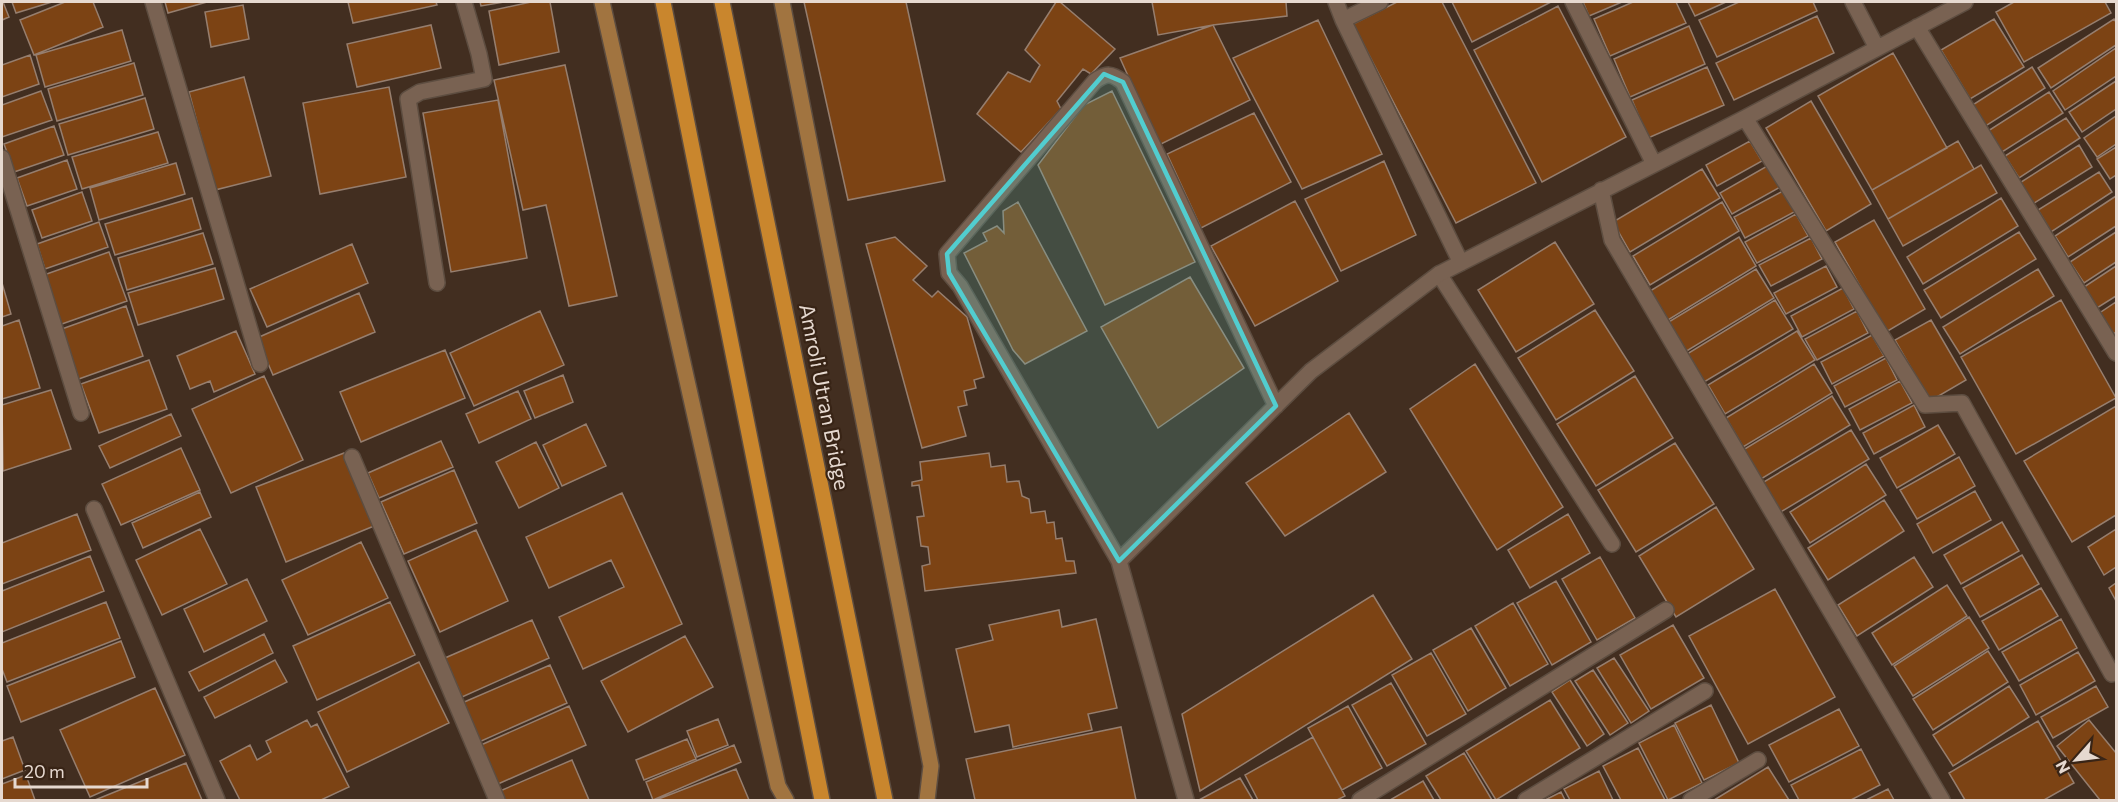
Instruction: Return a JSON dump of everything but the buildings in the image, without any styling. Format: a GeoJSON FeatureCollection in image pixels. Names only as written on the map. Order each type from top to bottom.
{"type":"FeatureCollection","features":[{"type":"Feature","properties":{"kind":"main road"},"geometry":{"type":"LineString","coordinates":[[602,2],[778,786],[786,801]]}},
{"type":"Feature","properties":{"kind":"main road"},"geometry":{"type":"LineString","coordinates":[[663,2],[822,801]]}},
{"type":"Feature","properties":{"kind":"main road","name":"Amroli Utran Bridge"},"geometry":{"type":"LineString","coordinates":[[722,2],[885,801]]}},
{"type":"Feature","properties":{"kind":"main road"},"geometry":{"type":"LineString","coordinates":[[782,2],[931,766],[927,801]]}},
{"type":"Feature","properties":{"kind":"street"},"geometry":{"type":"LineString","coordinates":[[153,2],[260,364]]}},
{"type":"Feature","properties":{"kind":"street"},"geometry":{"type":"LineString","coordinates":[[437,283],[408,99],[420,92],[484,79],[464,2]]}},
{"type":"Feature","properties":{"kind":"street"},"geometry":{"type":"LineString","coordinates":[[1336,2],[1461,263]]}},
{"type":"Feature","properties":{"kind":"street"},"geometry":{"type":"LineString","coordinates":[[1343,20],[1380,2]]}},
{"type":"Feature","properties":{"kind":"street"},"geometry":{"type":"LineString","coordinates":[[1573,2],[1654,164]]}},
{"type":"Feature","properties":{"kind":"street"},"geometry":{"type":"LineString","coordinates":[[1854,2],[1877,48]]}},
{"type":"Feature","properties":{"kind":"street"},"geometry":{"type":"LineString","coordinates":[[1119,561],[1311,371],[1439,274],[1745,118],[1965,2]]}},
{"type":"Feature","properties":{"kind":"street"},"geometry":{"type":"LineString","coordinates":[[1917,27],[2116,352]]}},
{"type":"Feature","properties":{"kind":"street"},"geometry":{"type":"LineString","coordinates":[[1186,801],[1119,561],[960,286],[948,273],[947,254],[1095,81],[1104,74],[1112,74],[1123,81],[1276,406]]}},
{"type":"Feature","properties":{"kind":"street"},"geometry":{"type":"LineString","coordinates":[[1745,118],[1925,405],[1962,403],[2112,675]]}},
{"type":"Feature","properties":{"kind":"street"},"geometry":{"type":"LineString","coordinates":[[2,158],[81,413]]}},
{"type":"Feature","properties":{"kind":"street"},"geometry":{"type":"LineString","coordinates":[[1601,190],[1612,240],[1942,801]]}},
{"type":"Feature","properties":{"kind":"street"},"geometry":{"type":"LineString","coordinates":[[1439,274],[1612,544]]}},
{"type":"Feature","properties":{"kind":"street"},"geometry":{"type":"LineString","coordinates":[[352,457],[497,801]]}},
{"type":"Feature","properties":{"kind":"street"},"geometry":{"type":"LineString","coordinates":[[94,509],[217,801]]}},
{"type":"Feature","properties":{"kind":"street"},"geometry":{"type":"LineString","coordinates":[[1360,801],[1666,610]]}},
{"type":"Feature","properties":{"kind":"street"},"geometry":{"type":"LineString","coordinates":[[1526,801],[1705,691]]}},
{"type":"Feature","properties":{"kind":"street"},"geometry":{"type":"LineString","coordinates":[[1691,801],[1758,760]]}},
{"type":"Feature","properties":{"kind":"highlighted area"},"geometry":{"type":"Polygon","coordinates":[[[1104,74],[1123,82],[1276,406],[1119,561],[949,273],[947,254],[1104,74]]]}}]}
